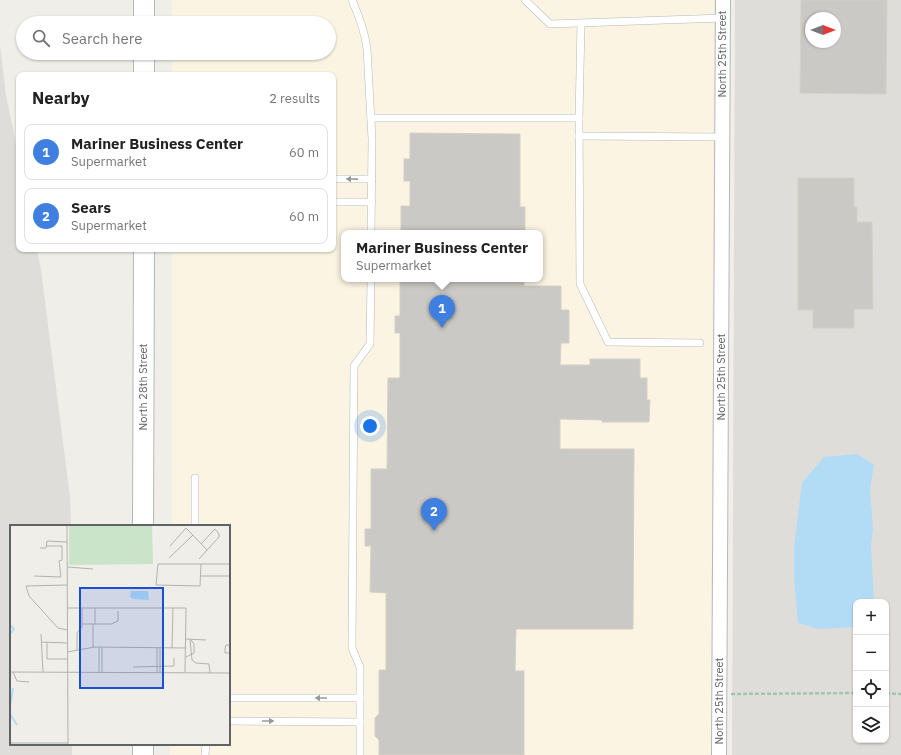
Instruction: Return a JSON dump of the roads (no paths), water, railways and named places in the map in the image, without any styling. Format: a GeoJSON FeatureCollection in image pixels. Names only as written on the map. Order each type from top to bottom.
{"type":"FeatureCollection","features":[{"type":"Feature","properties":{"kind":"main road"},"geometry":{"type":"LineString","coordinates":[[144,0],[144,16]]}},
{"type":"Feature","properties":{"kind":"main road"},"geometry":{"type":"LineString","coordinates":[[144,60],[144,72]]}},
{"type":"Feature","properties":{"kind":"main road","name":"North 28th Street"},"geometry":{"type":"LineString","coordinates":[[143,525],[144,252]]}},
{"type":"Feature","properties":{"kind":"street","name":"North 25th Street"},"geometry":{"type":"LineString","coordinates":[[719,755],[723,0]]}},
{"type":"Feature","properties":{"kind":"lane"},"geometry":{"type":"LineString","coordinates":[[352,0],[366,36],[371,118],[371,230]]}},
{"type":"Feature","properties":{"kind":"lane"},"geometry":{"type":"LineString","coordinates":[[525,0],[550,24],[723,18]]}},
{"type":"Feature","properties":{"kind":"lane"},"geometry":{"type":"LineString","coordinates":[[582,24],[579,118],[580,284],[608,342],[700,343]]}},
{"type":"Feature","properties":{"kind":"lane"},"geometry":{"type":"LineString","coordinates":[[371,118],[579,118]]}},
{"type":"Feature","properties":{"kind":"lane"},"geometry":{"type":"LineString","coordinates":[[580,136],[722,137]]}},
{"type":"Feature","properties":{"kind":"lane"},"geometry":{"type":"LineString","coordinates":[[336,179],[372,179]]}},
{"type":"Feature","properties":{"kind":"lane"},"geometry":{"type":"LineString","coordinates":[[336,202],[372,202]]}},
{"type":"Feature","properties":{"kind":"lane"},"geometry":{"type":"LineString","coordinates":[[360,755],[360,667],[352,648],[354,366],[370,344],[371,282]]}},
{"type":"Feature","properties":{"kind":"lane"},"geometry":{"type":"LineString","coordinates":[[195,478],[195,525]]}},
{"type":"Feature","properties":{"kind":"lane"},"geometry":{"type":"LineString","coordinates":[[230,698],[360,698]]}},
{"type":"Feature","properties":{"kind":"lane"},"geometry":{"type":"LineString","coordinates":[[230,721],[360,722]]}},
{"type":"Feature","properties":{"kind":"lane"},"geometry":{"type":"LineString","coordinates":[[205,755],[206,745]]}},
{"type":"Feature","properties":{"kind":"water"},"geometry":{"type":"Polygon","coordinates":[[[857,454],[874,465],[870,489],[873,528],[871,546],[874,599],[853,599],[853,627],[818,629],[798,623],[794,579],[794,547],[802,483],[824,457],[857,454]]]}},
{"type":"Feature","properties":{"kind":"place","name":"Mariner Business Center"},"geometry":{"type":"Point","coordinates":[442,328]}},
{"type":"Feature","properties":{"kind":"place","name":"Sears"},"geometry":{"type":"Point","coordinates":[434,531]}}]}
